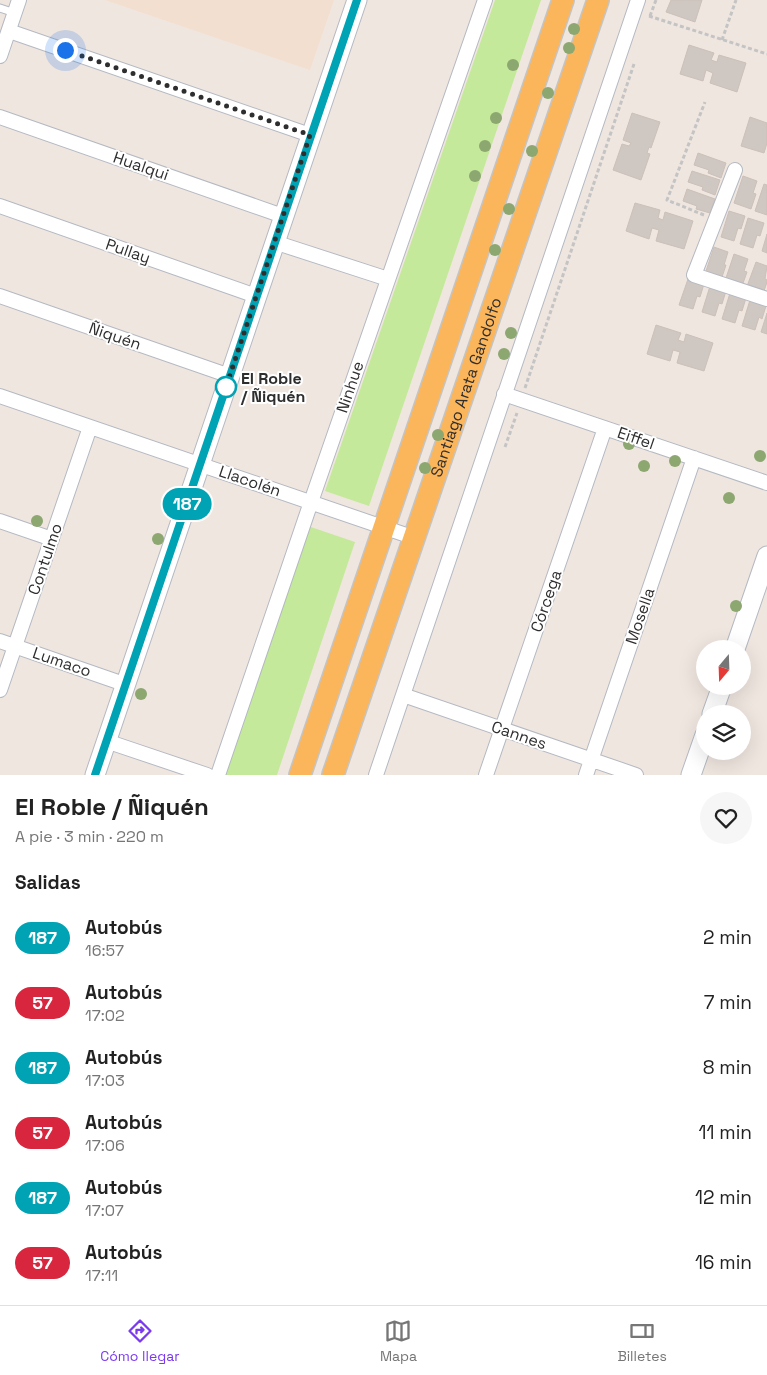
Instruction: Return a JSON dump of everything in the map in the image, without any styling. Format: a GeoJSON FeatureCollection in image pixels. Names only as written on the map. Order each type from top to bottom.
{"type":"FeatureCollection","features":[{"type":"Feature","properties":{"kind":"main road","name":"Santiago Arata Gandolfo"},"geometry":{"type":"LineString","coordinates":[[300,775],[563,0]]}},
{"type":"Feature","properties":{"kind":"main road","name":"Santiago Arata Gandolfo"},"geometry":{"type":"LineString","coordinates":[[333,775],[598,0]]}},
{"type":"Feature","properties":{"kind":"street"},"geometry":{"type":"LineString","coordinates":[[95,775],[124,684],[357,0]]}},
{"type":"Feature","properties":{"kind":"street","name":"Ninhue"},"geometry":{"type":"LineString","coordinates":[[218,775],[484,0]]}},
{"type":"Feature","properties":{"kind":"street"},"geometry":{"type":"LineString","coordinates":[[0,56],[17,6]]}},
{"type":"Feature","properties":{"kind":"street"},"geometry":{"type":"LineString","coordinates":[[376,775],[636,6]]}},
{"type":"Feature","properties":{"kind":"street"},"geometry":{"type":"LineString","coordinates":[[9,31],[310,135]]}},
{"type":"Feature","properties":{"kind":"street","name":"Hualqui"},"geometry":{"type":"LineString","coordinates":[[0,117],[283,216]]}},
{"type":"Feature","properties":{"kind":"street"},"geometry":{"type":"LineString","coordinates":[[735,170],[694,275],[767,299]]}},
{"type":"Feature","properties":{"kind":"street","name":"Pullay"},"geometry":{"type":"LineString","coordinates":[[0,206],[256,296]]}},
{"type":"Feature","properties":{"kind":"street"},"geometry":{"type":"LineString","coordinates":[[274,242],[388,279]]}},
{"type":"Feature","properties":{"kind":"street","name":"Ñiquén"},"geometry":{"type":"LineString","coordinates":[[0,296],[230,376]]}},
{"type":"Feature","properties":{"kind":"street","name":"Eiffel"},"geometry":{"type":"LineString","coordinates":[[504,394],[767,483]]}},
{"type":"Feature","properties":{"kind":"street","name":"Llacolén"},"geometry":{"type":"LineString","coordinates":[[0,396],[415,538]]}},
{"type":"Feature","properties":{"kind":"street","name":"Contulmo"},"geometry":{"type":"LineString","coordinates":[[0,690],[90,427]]}},
{"type":"Feature","properties":{"kind":"street","name":"Córcega"},"geometry":{"type":"LineString","coordinates":[[486,775],[605,428]]}},
{"type":"Feature","properties":{"kind":"street","name":"Mosella"},"geometry":{"type":"LineString","coordinates":[[586,775],[694,458]]}},
{"type":"Feature","properties":{"kind":"street"},"geometry":{"type":"LineString","coordinates":[[0,521],[52,539]]}},
{"type":"Feature","properties":{"kind":"street"},"geometry":{"type":"LineString","coordinates":[[738,640],[767,556]]}},
{"type":"Feature","properties":{"kind":"street","name":"Lumaco"},"geometry":{"type":"LineString","coordinates":[[0,641],[124,684]]}},
{"type":"Feature","properties":{"kind":"street","name":"Cannes"},"geometry":{"type":"LineString","coordinates":[[403,695],[636,775]]}},
{"type":"Feature","properties":{"kind":"street"},"geometry":{"type":"LineString","coordinates":[[106,741],[207,775]]}},
{"type":"Feature","properties":{"kind":"street"},"geometry":{"type":"LineString","coordinates":[[691,775],[696,760]]}},
{"type":"Feature","properties":{"kind":"lane"},"geometry":{"type":"LineString","coordinates":[[0,8],[17,6]]}},
{"type":"Feature","properties":{"kind":"path"},"geometry":{"type":"LineString","coordinates":[[722,40],[736,0]]}},
{"type":"Feature","properties":{"kind":"path"},"geometry":{"type":"LineString","coordinates":[[636,6],[722,40],[767,54]]}},
{"type":"Feature","properties":{"kind":"path"},"geometry":{"type":"LineString","coordinates":[[705,102],[667,200],[716,219]]}},
{"type":"Feature","properties":{"kind":"shaded area"},"geometry":{"type":"Polygon","coordinates":[[[105,0],[334,0],[310,70],[105,0]]]}},
{"type":"Feature","properties":{"kind":"green space"},"geometry":{"type":"Polygon","coordinates":[[[495,0],[541,0],[369,506],[325,491],[495,0]]]}},
{"type":"Feature","properties":{"kind":"green space"},"geometry":{"type":"Polygon","coordinates":[[[305,525],[355,542],[277,775],[223,775],[305,525]]]}},
{"type":"Feature","properties":{"kind":"building"},"geometry":{"type":"Polygon","coordinates":[[[671,0],[702,0],[695,22],[666,12],[671,0]]]}},
{"type":"Feature","properties":{"kind":"building"},"geometry":{"type":"Polygon","coordinates":[[[689,45],[714,53],[711,60],[717,62],[719,55],[746,63],[737,92],[710,83],[713,73],[706,70],[703,81],[680,74],[689,45]]]}},
{"type":"Feature","properties":{"kind":"building"},"geometry":{"type":"Polygon","coordinates":[[[632,113],[660,122],[651,148],[649,147],[647,153],[650,154],[641,180],[613,170],[622,144],[629,146],[631,143],[623,140],[632,113]]]}},
{"type":"Feature","properties":{"kind":"building"},"geometry":{"type":"Polygon","coordinates":[[[750,117],[767,123],[767,143],[764,153],[741,146],[750,117]]]}},
{"type":"Feature","properties":{"kind":"building"},"geometry":{"type":"Polygon","coordinates":[[[698,153],[726,163],[721,178],[708,173],[709,170],[694,165],[698,153]]]}},
{"type":"Feature","properties":{"kind":"building"},"geometry":{"type":"Polygon","coordinates":[[[692,171],[720,180],[715,195],[702,190],[703,187],[688,182],[692,171]]]}},
{"type":"Feature","properties":{"kind":"building"},"geometry":{"type":"Polygon","coordinates":[[[743,176],[757,181],[753,193],[756,194],[751,209],[734,203],[743,176]]]}},
{"type":"Feature","properties":{"kind":"building"},"geometry":{"type":"Polygon","coordinates":[[[764,184],[767,185],[767,215],[755,211],[764,184]]]}},
{"type":"Feature","properties":{"kind":"building"},"geometry":{"type":"Polygon","coordinates":[[[687,189],[715,199],[710,213],[696,209],[697,206],[683,201],[687,189]]]}},
{"type":"Feature","properties":{"kind":"building"},"geometry":{"type":"Polygon","coordinates":[[[635,203],[660,210],[658,218],[663,220],[665,212],[693,221],[684,249],[656,241],[659,230],[652,228],[649,239],[626,231],[635,203]]]}},
{"type":"Feature","properties":{"kind":"building"},"geometry":{"type":"Polygon","coordinates":[[[729,211],[745,216],[741,229],[738,228],[734,241],[721,237],[729,211]]]}},
{"type":"Feature","properties":{"kind":"building"},"geometry":{"type":"Polygon","coordinates":[[[748,218],[764,223],[760,236],[757,235],[753,248],[740,244],[748,218]]]}},
{"type":"Feature","properties":{"kind":"building"},"geometry":{"type":"Polygon","coordinates":[[[767,234],[767,253],[762,251],[767,234]]]}},
{"type":"Feature","properties":{"kind":"building"},"geometry":{"type":"Polygon","coordinates":[[[714,247],[728,252],[721,280],[705,274],[714,247]]]}},
{"type":"Feature","properties":{"kind":"building"},"geometry":{"type":"Polygon","coordinates":[[[734,254],[748,259],[744,271],[747,272],[742,286],[725,281],[734,254]]]}},
{"type":"Feature","properties":{"kind":"building"},"geometry":{"type":"Polygon","coordinates":[[[756,262],[767,266],[765,279],[767,282],[763,294],[746,289],[756,262]]]}},
{"type":"Feature","properties":{"kind":"building"},"geometry":{"type":"Polygon","coordinates":[[[688,279],[704,284],[700,297],[697,296],[693,309],[679,305],[688,279]]]}},
{"type":"Feature","properties":{"kind":"building"},"geometry":{"type":"Polygon","coordinates":[[[710,286],[726,291],[722,304],[719,303],[715,316],[702,312],[710,286]]]}},
{"type":"Feature","properties":{"kind":"building"},"geometry":{"type":"Polygon","coordinates":[[[730,293],[746,298],[742,311],[739,310],[735,323],[722,319],[730,293]]]}},
{"type":"Feature","properties":{"kind":"building"},"geometry":{"type":"Polygon","coordinates":[[[750,300],[766,306],[762,319],[759,317],[755,330],[742,326],[750,300]]]}},
{"type":"Feature","properties":{"kind":"building"},"geometry":{"type":"Polygon","coordinates":[[[767,313],[767,334],[761,332],[767,313]]]}},
{"type":"Feature","properties":{"kind":"building"},"geometry":{"type":"Polygon","coordinates":[[[656,325],[681,333],[678,340],[684,342],[686,334],[713,343],[704,371],[677,363],[680,352],[673,350],[670,361],[647,354],[656,325]]]}},
{"type":"Feature","properties":{"kind":"bus line","name":"187"},"geometry":{"type":"LineString","coordinates":[[95,775],[124,684],[357,0]]}},
{"type":"Feature","properties":{"kind":"place","name":"El Roble / Ñiquén"},"geometry":{"type":"Point","coordinates":[226,387]}},
{"type":"Feature","properties":{"kind":"route"},"geometry":{"type":"LineString","coordinates":[[65,50],[310,135],[224,393],[226,387]]}}]}
